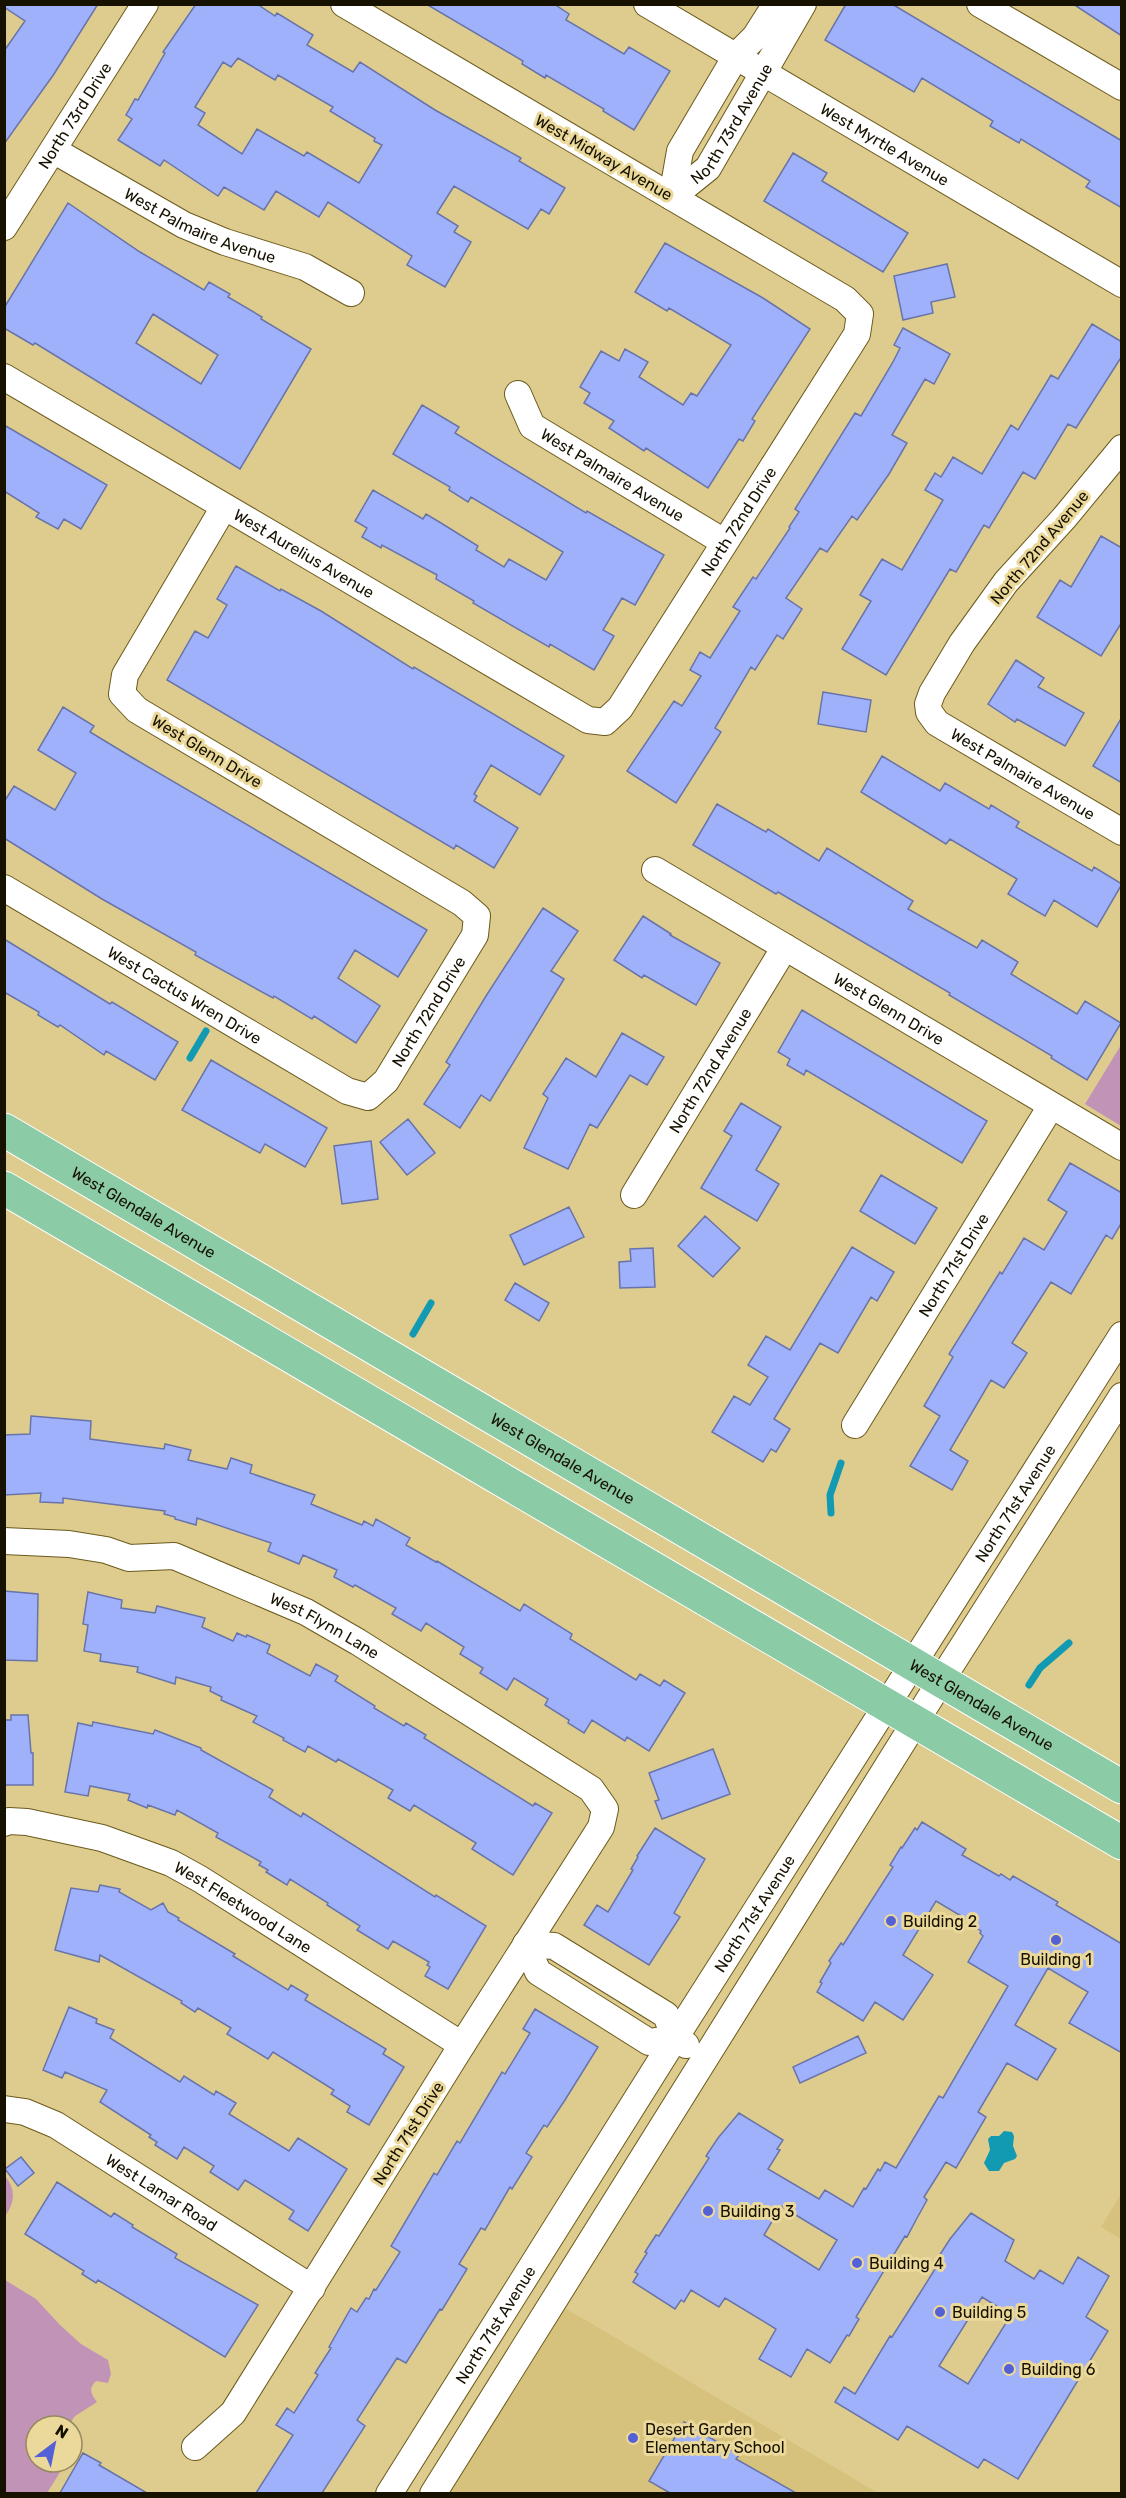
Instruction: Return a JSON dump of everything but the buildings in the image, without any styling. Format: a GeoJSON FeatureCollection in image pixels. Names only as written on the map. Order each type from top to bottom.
{"type":"FeatureCollection","features":[{"type":"Feature","properties":{"kind":"main road","name":"West Glendale Avenue"},"geometry":{"type":"LineString","coordinates":[[4,1130],[942,1679],[1122,1787]]}},
{"type":"Feature","properties":{"kind":"main road"},"geometry":{"type":"LineString","coordinates":[[4,1188],[1122,1843]]}},
{"type":"Feature","properties":{"kind":"street","name":"North 73rd Drive"},"geometry":{"type":"LineString","coordinates":[[4,227],[145,4]]}},
{"type":"Feature","properties":{"kind":"street","name":"West Midway Avenue"},"geometry":{"type":"LineString","coordinates":[[344,4],[845,299],[860,314]]}},
{"type":"Feature","properties":{"kind":"street","name":"West Myrtle Avenue"},"geometry":{"type":"LineString","coordinates":[[647,4],[1122,284]]}},
{"type":"Feature","properties":{"kind":"street","name":"North 73rd Avenue"},"geometry":{"type":"LineString","coordinates":[[672,197],[680,151],[736,56],[755,37],[776,4]]}},
{"type":"Feature","properties":{"kind":"street","name":"North 73rd Avenue"},"geometry":{"type":"LineString","coordinates":[[672,197],[708,168],[803,4]]}},
{"type":"Feature","properties":{"kind":"street"},"geometry":{"type":"LineString","coordinates":[[980,4],[1122,87]]}},
{"type":"Feature","properties":{"kind":"street"},"geometry":{"type":"LineString","coordinates":[[692,130],[720,147]]}},
{"type":"Feature","properties":{"kind":"street","name":"West Palmaire Avenue"},"geometry":{"type":"LineString","coordinates":[[53,150],[184,225],[225,243],[305,267],[351,293]]}},
{"type":"Feature","properties":{"kind":"street","name":"North 72nd Drive"},"geometry":{"type":"LineString","coordinates":[[605,722],[620,708],[857,334],[860,314]]}},
{"type":"Feature","properties":{"kind":"street","name":"West Aurelius Avenue"},"geometry":{"type":"LineString","coordinates":[[4,377],[588,720],[605,722]]}},
{"type":"Feature","properties":{"kind":"street","name":"West Palmaire Avenue"},"geometry":{"type":"LineString","coordinates":[[518,394],[532,426],[724,542]]}},
{"type":"Feature","properties":{"kind":"street","name":"North 72nd Avenue"},"geometry":{"type":"LineString","coordinates":[[929,712],[928,704],[932,693],[963,643],[1006,582],[1065,517],[1122,448]]}},
{"type":"Feature","properties":{"kind":"street","name":"West Glenn Drive"},"geometry":{"type":"LineString","coordinates":[[224,507],[126,675],[122,694],[136,710],[462,903],[477,916]]}},
{"type":"Feature","properties":{"kind":"street","name":"West Palmaire Avenue"},"geometry":{"type":"LineString","coordinates":[[929,712],[943,727],[1122,832]]}},
{"type":"Feature","properties":{"kind":"street","name":"West Glenn Drive"},"geometry":{"type":"LineString","coordinates":[[655,870],[1122,1147]]}},
{"type":"Feature","properties":{"kind":"street","name":"West Cactus Wren Drive"},"geometry":{"type":"LineString","coordinates":[[4,888],[347,1091],[368,1097]]}},
{"type":"Feature","properties":{"kind":"street","name":"North 72nd Drive"},"geometry":{"type":"LineString","coordinates":[[368,1097],[386,1081],[475,935],[477,916]]}},
{"type":"Feature","properties":{"kind":"street","name":"North 72nd Avenue"},"geometry":{"type":"LineString","coordinates":[[634,1195],[785,946]]}},
{"type":"Feature","properties":{"kind":"street","name":"North 71st Drive"},"geometry":{"type":"LineString","coordinates":[[855,1425],[1052,1106]]}},
{"type":"Feature","properties":{"kind":"street","name":"North 71st Avenue"},"geometry":{"type":"LineString","coordinates":[[389,2493],[886,1704],[1122,1335]]}},
{"type":"Feature","properties":{"kind":"street","name":"North 71st Avenue"},"geometry":{"type":"LineString","coordinates":[[433,2493],[942,1679],[1122,1396]]}},
{"type":"Feature","properties":{"kind":"street","name":"West Flynn Lane"},"geometry":{"type":"LineString","coordinates":[[4,1542],[69,1544],[106,1550],[129,1558],[174,1556],[306,1612],[358,1642],[591,1789],[605,1809]]}},
{"type":"Feature","properties":{"kind":"street","name":"North 71st Drive"},"geometry":{"type":"LineString","coordinates":[[195,2446],[233,2413],[525,1944],[601,1827],[605,1809]]}},
{"type":"Feature","properties":{"kind":"street","name":"West Fleetwood Lane"},"geometry":{"type":"LineString","coordinates":[[4,1823],[27,1822],[102,1838],[171,1863],[200,1879],[462,2045]]}},
{"type":"Feature","properties":{"kind":"street"},"geometry":{"type":"LineString","coordinates":[[525,1944],[538,1972],[649,2042],[675,2038],[706,2058]]}},
{"type":"Feature","properties":{"kind":"street","name":"West Lamar Road"},"geometry":{"type":"LineString","coordinates":[[4,2109],[25,2112],[56,2125],[312,2288]]}},
{"type":"Feature","properties":{"kind":"shaded area"},"geometry":{"type":"Polygon","coordinates":[[[1121,1045],[1121,1126],[1085,1104],[1121,1045]]]}},
{"type":"Feature","properties":{"kind":"shaded area"},"geometry":{"type":"Polygon","coordinates":[[[5,2176],[11,2186],[13,2196],[11,2206],[5,2216],[5,2176]]]}},
{"type":"Feature","properties":{"kind":"shaded area"},"geometry":{"type":"Polygon","coordinates":[[[1121,2194],[1122,2239],[1101,2227],[1121,2194]]]}},
{"type":"Feature","properties":{"kind":"shaded area"},"geometry":{"type":"Polygon","coordinates":[[[5,2280],[36,2299],[81,2344],[108,2360],[111,2374],[108,2383],[96,2381],[91,2392],[97,2402],[78,2414],[24,2414],[24,2474],[59,2474],[47,2493],[5,2493],[5,2280]]]}},
{"type":"Feature","properties":{"kind":"shaded area","name":"Desert Garden Elementary School"},"geometry":{"type":"Polygon","coordinates":[[[564,2308],[582,2318],[878,2493],[448,2494],[564,2308]]]}},
{"type":"Feature","properties":{"kind":"water"},"geometry":{"type":"Polygon","coordinates":[[[1004,2131],[1012,2132],[1013,2146],[1017,2156],[1004,2163],[999,2171],[989,2171],[984,2163],[990,2150],[988,2139],[991,2136],[999,2136],[1004,2131]]]}},
{"type":"Feature","properties":{"kind":"waterway"},"geometry":{"type":"LineString","coordinates":[[190,1058],[206,1031]]}},
{"type":"Feature","properties":{"kind":"waterway"},"geometry":{"type":"LineString","coordinates":[[413,1334],[431,1303]]}},
{"type":"Feature","properties":{"kind":"waterway"},"geometry":{"type":"LineString","coordinates":[[831,1513],[830,1495],[841,1463]]}},
{"type":"Feature","properties":{"kind":"waterway"},"geometry":{"type":"LineString","coordinates":[[1029,1685],[1040,1668],[1069,1643]]}},
{"type":"Feature","properties":{"kind":"place","name":"Building 2"},"geometry":{"type":"Point","coordinates":[891,1921]}},
{"type":"Feature","properties":{"kind":"place","name":"Building 1"},"geometry":{"type":"Point","coordinates":[1056,1940]}},
{"type":"Feature","properties":{"kind":"place","name":"Building 3"},"geometry":{"type":"Point","coordinates":[708,2211]}},
{"type":"Feature","properties":{"kind":"place","name":"Building 4"},"geometry":{"type":"Point","coordinates":[857,2263]}},
{"type":"Feature","properties":{"kind":"place","name":"Building 5"},"geometry":{"type":"Point","coordinates":[940,2312]}},
{"type":"Feature","properties":{"kind":"place","name":"Building 6"},"geometry":{"type":"Point","coordinates":[1009,2369]}},
{"type":"Feature","properties":{"kind":"place","name":"Desert Garden Elementary School"},"geometry":{"type":"Point","coordinates":[633,2438]}}]}
